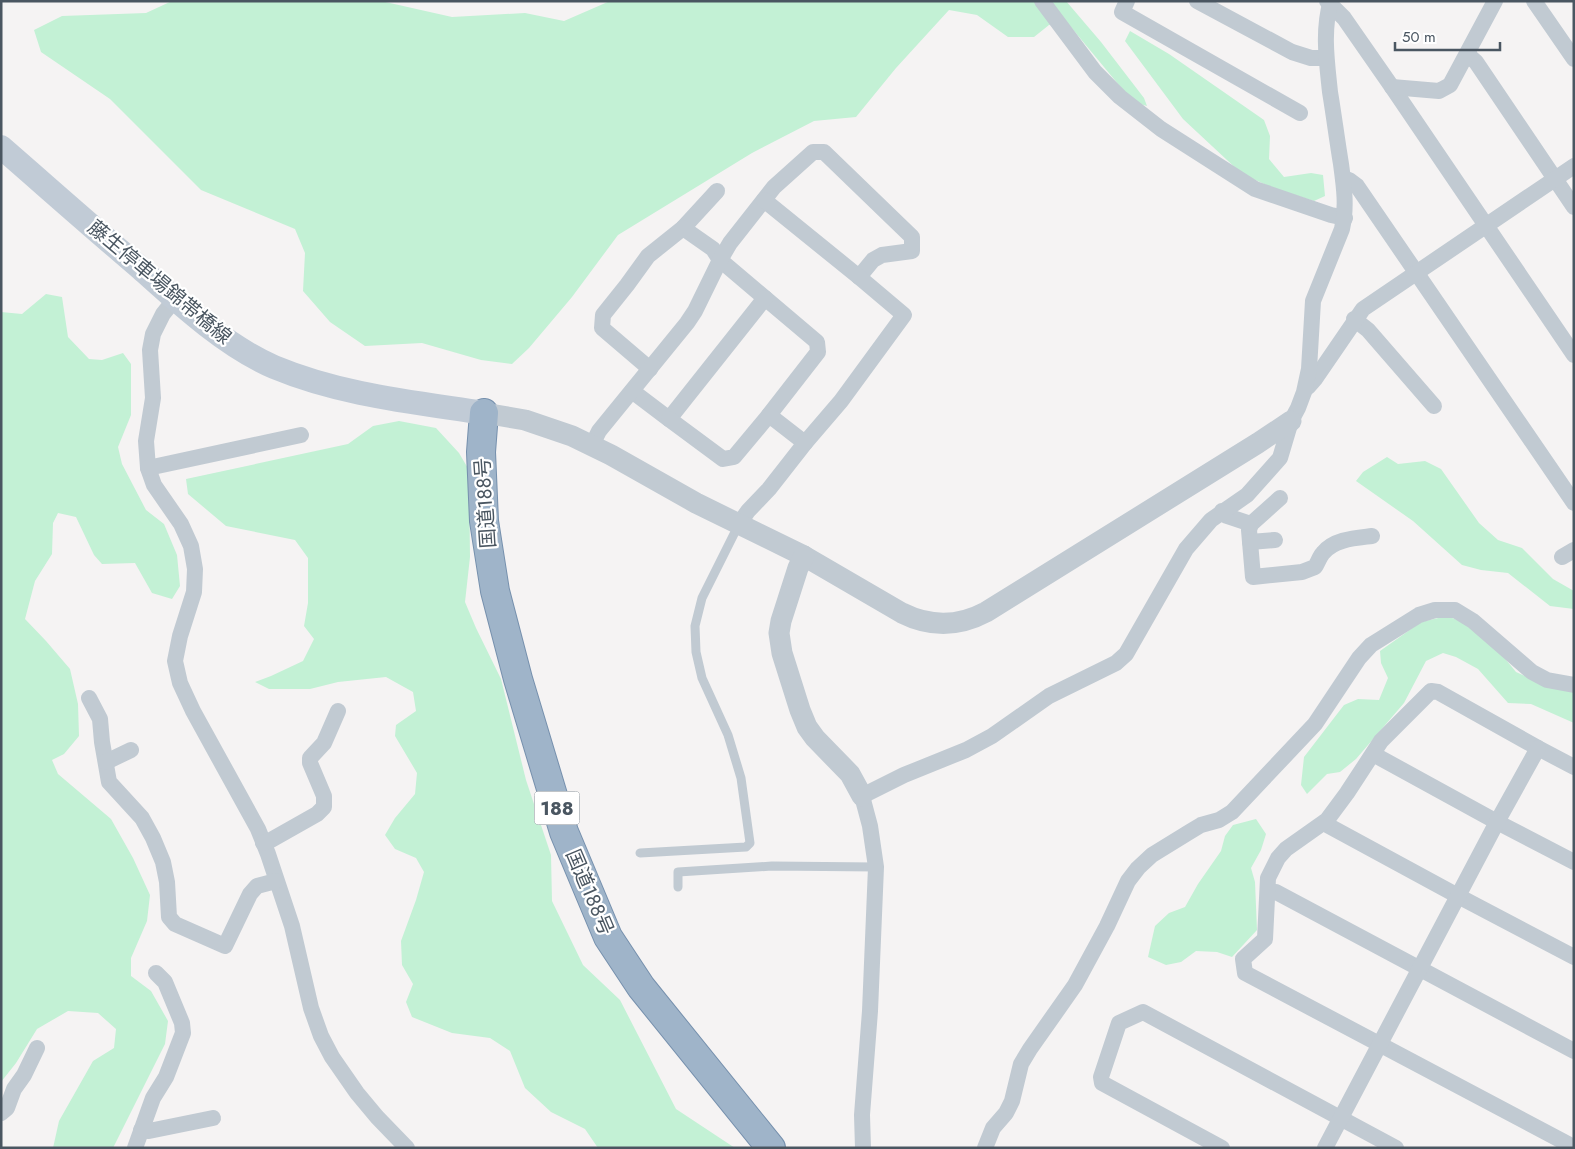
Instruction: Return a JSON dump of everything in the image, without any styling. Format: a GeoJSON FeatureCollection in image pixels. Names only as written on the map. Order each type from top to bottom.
{"type":"FeatureCollection","features":[{"type":"Feature","properties":{"kind":"highway","name":"国道188号"},"geometry":{"type":"LineString","coordinates":[[484,413],[480,452],[484,520],[495,590],[521,688],[564,832],[608,936],[641,987],[771,1148]]}},
{"type":"Feature","properties":{"kind":"main road","name":"藤生停車場錦帯橋線"},"geometry":{"type":"LineString","coordinates":[[1,147],[208,326],[236,345],[273,366],[308,379],[354,392],[484,413]]}},
{"type":"Feature","properties":{"kind":"street"},"geometry":{"type":"LineString","coordinates":[[1042,1],[1095,72],[1120,97],[1161,129],[1255,189],[1345,218]]}},
{"type":"Feature","properties":{"kind":"street"},"geometry":{"type":"LineString","coordinates":[[1127,1],[1122,12],[1300,113]]}},
{"type":"Feature","properties":{"kind":"street"},"geometry":{"type":"LineString","coordinates":[[1197,1],[1292,52],[1311,58],[1326,58]]}},
{"type":"Feature","properties":{"kind":"street"},"geometry":{"type":"LineString","coordinates":[[1392,87],[1439,91],[1450,85],[1495,1]]}},
{"type":"Feature","properties":{"kind":"street"},"geometry":{"type":"LineString","coordinates":[[1534,1],[1574,59]]}},
{"type":"Feature","properties":{"kind":"street"},"geometry":{"type":"LineString","coordinates":[[862,796],[904,775],[966,750],[992,736],[1049,696],[1116,663],[1130,647],[1186,549],[1211,520],[1247,495],[1280,458],[1291,421],[1304,392],[1309,369],[1313,301],[1342,229],[1346,209],[1326,58],[1329,3]]}},
{"type":"Feature","properties":{"kind":"street"},"geometry":{"type":"LineString","coordinates":[[1329,3],[1344,18],[1574,355]]}},
{"type":"Feature","properties":{"kind":"street"},"geometry":{"type":"LineString","coordinates":[[1467,54],[1476,62],[1574,207]]}},
{"type":"Feature","properties":{"kind":"street"},"geometry":{"type":"LineString","coordinates":[[592,445],[599,431],[695,311],[730,243],[774,187],[813,152],[824,152],[912,237],[912,251],[882,255],[873,260],[859,277]]}},
{"type":"Feature","properties":{"kind":"street"},"geometry":{"type":"LineString","coordinates":[[1304,392],[1315,379],[1354,319],[1363,309],[1574,166]]}},
{"type":"Feature","properties":{"kind":"street"},"geometry":{"type":"LineString","coordinates":[[1343,178],[1357,186],[1574,502]]}},
{"type":"Feature","properties":{"kind":"street"},"geometry":{"type":"LineString","coordinates":[[650,369],[602,328],[603,315],[648,256],[683,228],[717,191]]}},
{"type":"Feature","properties":{"kind":"street"},"geometry":{"type":"LineString","coordinates":[[739,524],[841,401],[904,315],[764,200]]}},
{"type":"Feature","properties":{"kind":"street"},"geometry":{"type":"LineString","coordinates":[[632,392],[723,459],[734,457],[818,352],[818,342],[720,260],[713,249],[683,228]]}},
{"type":"Feature","properties":{"kind":"street"},"geometry":{"type":"LineString","coordinates":[[669,419],[765,298]]}},
{"type":"Feature","properties":{"kind":"street"},"geometry":{"type":"LineString","coordinates":[[175,299],[163,314],[153,334],[150,350],[153,398],[146,441],[148,468],[154,485],[181,524],[191,546],[195,569],[194,592],[180,636],[175,661],[180,683],[193,711],[258,829],[292,926],[312,1008],[321,1036],[332,1057],[357,1093],[407,1148]]}},
{"type":"Feature","properties":{"kind":"street"},"geometry":{"type":"LineString","coordinates":[[1354,319],[1368,330],[1434,406]]}},
{"type":"Feature","properties":{"kind":"street"},"geometry":{"type":"LineString","coordinates":[[484,413],[525,420],[592,445],[696,503],[804,556],[914,619],[938,624],[963,622],[986,612],[1291,421]]}},
{"type":"Feature","properties":{"kind":"street"},"geometry":{"type":"LineString","coordinates":[[769,415],[806,443]]}},
{"type":"Feature","properties":{"kind":"street"},"geometry":{"type":"LineString","coordinates":[[148,468],[301,435]]}},
{"type":"Feature","properties":{"kind":"street"},"geometry":{"type":"LineString","coordinates":[[1280,498],[1251,524],[1249,530],[1253,577],[1302,572],[1316,567],[1324,552],[1337,543],[1348,539],[1372,536]]}},
{"type":"Feature","properties":{"kind":"street"},"geometry":{"type":"LineString","coordinates":[[1222,511],[1227,516],[1251,524]]}},
{"type":"Feature","properties":{"kind":"street"},"geometry":{"type":"LineString","coordinates":[[1250,542],[1275,540]]}},
{"type":"Feature","properties":{"kind":"street"},"geometry":{"type":"LineString","coordinates":[[804,556],[798,568],[781,621],[779,633],[782,653],[807,727],[815,738],[850,774],[862,796],[870,826],[876,867],[870,1011],[862,1115],[863,1148]]}},
{"type":"Feature","properties":{"kind":"street"},"geometry":{"type":"LineString","coordinates":[[985,1148],[993,1128],[1006,1113],[1012,1101],[1021,1064],[1075,985],[1107,926],[1128,881],[1152,855],[1201,825],[1219,820],[1232,812],[1316,724],[1359,658],[1371,645],[1419,615],[1435,610],[1455,610],[1473,621],[1532,672],[1547,680],[1574,685]]}},
{"type":"Feature","properties":{"kind":"street"},"geometry":{"type":"LineString","coordinates":[[1569,1143],[1245,973],[1243,959],[1265,939],[1268,878],[1278,858],[1286,849],[1325,822],[1347,793],[1381,741],[1431,691],[1438,692],[1574,767]]}},
{"type":"Feature","properties":{"kind":"street"},"geometry":{"type":"LineString","coordinates":[[89,698],[100,719],[109,782],[142,818],[153,838],[163,862],[167,882],[169,917],[175,924],[225,946],[250,894],[257,886],[276,881]]}},
{"type":"Feature","properties":{"kind":"street"},"geometry":{"type":"LineString","coordinates":[[263,843],[317,814],[324,807],[324,796],[310,763],[310,758],[324,743],[338,711]]}},
{"type":"Feature","properties":{"kind":"street"},"geometry":{"type":"LineString","coordinates":[[1325,1148],[1538,748]]}},
{"type":"Feature","properties":{"kind":"street"},"geometry":{"type":"LineString","coordinates":[[106,762],[131,750]]}},
{"type":"Feature","properties":{"kind":"street"},"geometry":{"type":"LineString","coordinates":[[1373,754],[1574,862]]}},
{"type":"Feature","properties":{"kind":"street"},"geometry":{"type":"LineString","coordinates":[[1325,822],[1329,826],[1458,896],[1574,957]]}},
{"type":"Feature","properties":{"kind":"street"},"geometry":{"type":"LineString","coordinates":[[1268,892],[1276,892],[1419,970],[1574,1051]]}},
{"type":"Feature","properties":{"kind":"street"},"geometry":{"type":"LineString","coordinates":[[135,1148],[154,1098],[166,1077],[183,1033],[182,1023],[168,990],[156,973]]}},
{"type":"Feature","properties":{"kind":"street"},"geometry":{"type":"LineString","coordinates":[[1222,1148],[1102,1083],[1101,1078],[1119,1023],[1142,1012],[1396,1148]]}},
{"type":"Feature","properties":{"kind":"street"},"geometry":{"type":"LineString","coordinates":[[1,1113],[7,1108],[14,1089],[24,1075],[37,1048]]}},
{"type":"Feature","properties":{"kind":"street"},"geometry":{"type":"LineString","coordinates":[[141,1130],[149,1131],[213,1118]]}},
{"type":"Feature","properties":{"kind":"lane"},"geometry":{"type":"LineString","coordinates":[[640,853],[746,847],[750,843],[741,778],[728,735],[702,678],[696,652],[695,626],[702,598],[739,524]]}},
{"type":"Feature","properties":{"kind":"lane"},"geometry":{"type":"LineString","coordinates":[[678,886],[678,872],[772,866],[876,867]]}},
{"type":"Feature","properties":{"kind":"green space"},"geometry":{"type":"Polygon","coordinates":[[[172,1],[381,1],[452,17],[525,13],[564,21],[610,1],[1066,1],[1101,42],[1144,98],[1147,106],[1133,102],[1070,26],[1049,25],[1034,37],[1008,37],[977,15],[949,10],[896,68],[856,117],[814,121],[752,153],[618,235],[572,297],[529,348],[512,364],[481,360],[422,343],[365,346],[330,322],[303,291],[305,253],[295,229],[201,190],[110,99],[41,52],[34,30],[62,16],[146,13],[172,1]]]}},
{"type":"Feature","properties":{"kind":"green space"},"geometry":{"type":"Polygon","coordinates":[[[1130,31],[1169,54],[1264,120],[1270,136],[1269,159],[1284,177],[1311,173],[1323,175],[1325,196],[1314,201],[1273,188],[1242,174],[1183,119],[1125,41],[1130,31]]]}},
{"type":"Feature","properties":{"kind":"green space"},"geometry":{"type":"Polygon","coordinates":[[[46,294],[62,297],[68,337],[89,359],[102,360],[123,353],[131,364],[131,415],[118,447],[122,464],[146,510],[164,524],[177,555],[180,586],[172,599],[152,593],[135,563],[102,564],[94,555],[76,517],[58,513],[53,523],[52,554],[35,581],[25,619],[70,669],[78,704],[79,736],[64,754],[52,760],[58,774],[111,819],[133,858],[150,895],[147,921],[131,958],[131,976],[151,991],[168,1021],[165,1044],[113,1148],[53,1148],[59,1121],[93,1061],[114,1048],[116,1029],[98,1013],[68,1011],[37,1029],[16,1063],[1,1082],[1,312],[22,314],[46,294]]]}},
{"type":"Feature","properties":{"kind":"green space"},"geometry":{"type":"Polygon","coordinates":[[[399,421],[436,428],[459,453],[469,470],[470,557],[465,602],[501,679],[526,780],[551,855],[552,901],[583,965],[620,1000],[676,1109],[735,1148],[598,1148],[585,1129],[551,1112],[525,1088],[510,1051],[490,1038],[452,1033],[412,1017],[406,1002],[413,984],[402,965],[401,941],[424,872],[416,858],[395,849],[385,835],[395,818],[415,794],[417,773],[395,736],[396,725],[416,711],[413,692],[386,677],[338,682],[310,689],[269,689],[255,682],[303,661],[314,639],[304,626],[308,603],[308,558],[295,540],[226,526],[188,494],[186,479],[348,444],[373,426],[399,421]]]}},
{"type":"Feature","properties":{"kind":"green space"},"geometry":{"type":"Polygon","coordinates":[[[1387,457],[1398,464],[1425,461],[1441,469],[1479,523],[1498,540],[1522,548],[1553,579],[1574,591],[1574,609],[1550,606],[1508,573],[1481,570],[1462,565],[1413,521],[1356,481],[1363,472],[1387,457]]]}},
{"type":"Feature","properties":{"kind":"green space"},"geometry":{"type":"Polygon","coordinates":[[[1447,616],[1468,624],[1498,650],[1516,672],[1550,687],[1574,690],[1574,723],[1531,704],[1508,703],[1478,669],[1456,657],[1443,653],[1426,661],[1404,703],[1356,759],[1340,772],[1327,774],[1307,794],[1301,785],[1304,757],[1344,705],[1358,699],[1379,700],[1388,678],[1381,663],[1380,651],[1421,622],[1447,616]]]}},
{"type":"Feature","properties":{"kind":"green space"},"geometry":{"type":"Polygon","coordinates":[[[1256,819],[1266,834],[1261,850],[1251,868],[1255,882],[1257,930],[1232,957],[1217,952],[1196,951],[1181,962],[1166,965],[1148,957],[1155,926],[1169,913],[1185,907],[1198,884],[1221,851],[1225,836],[1233,825],[1256,819]]]}}]}
